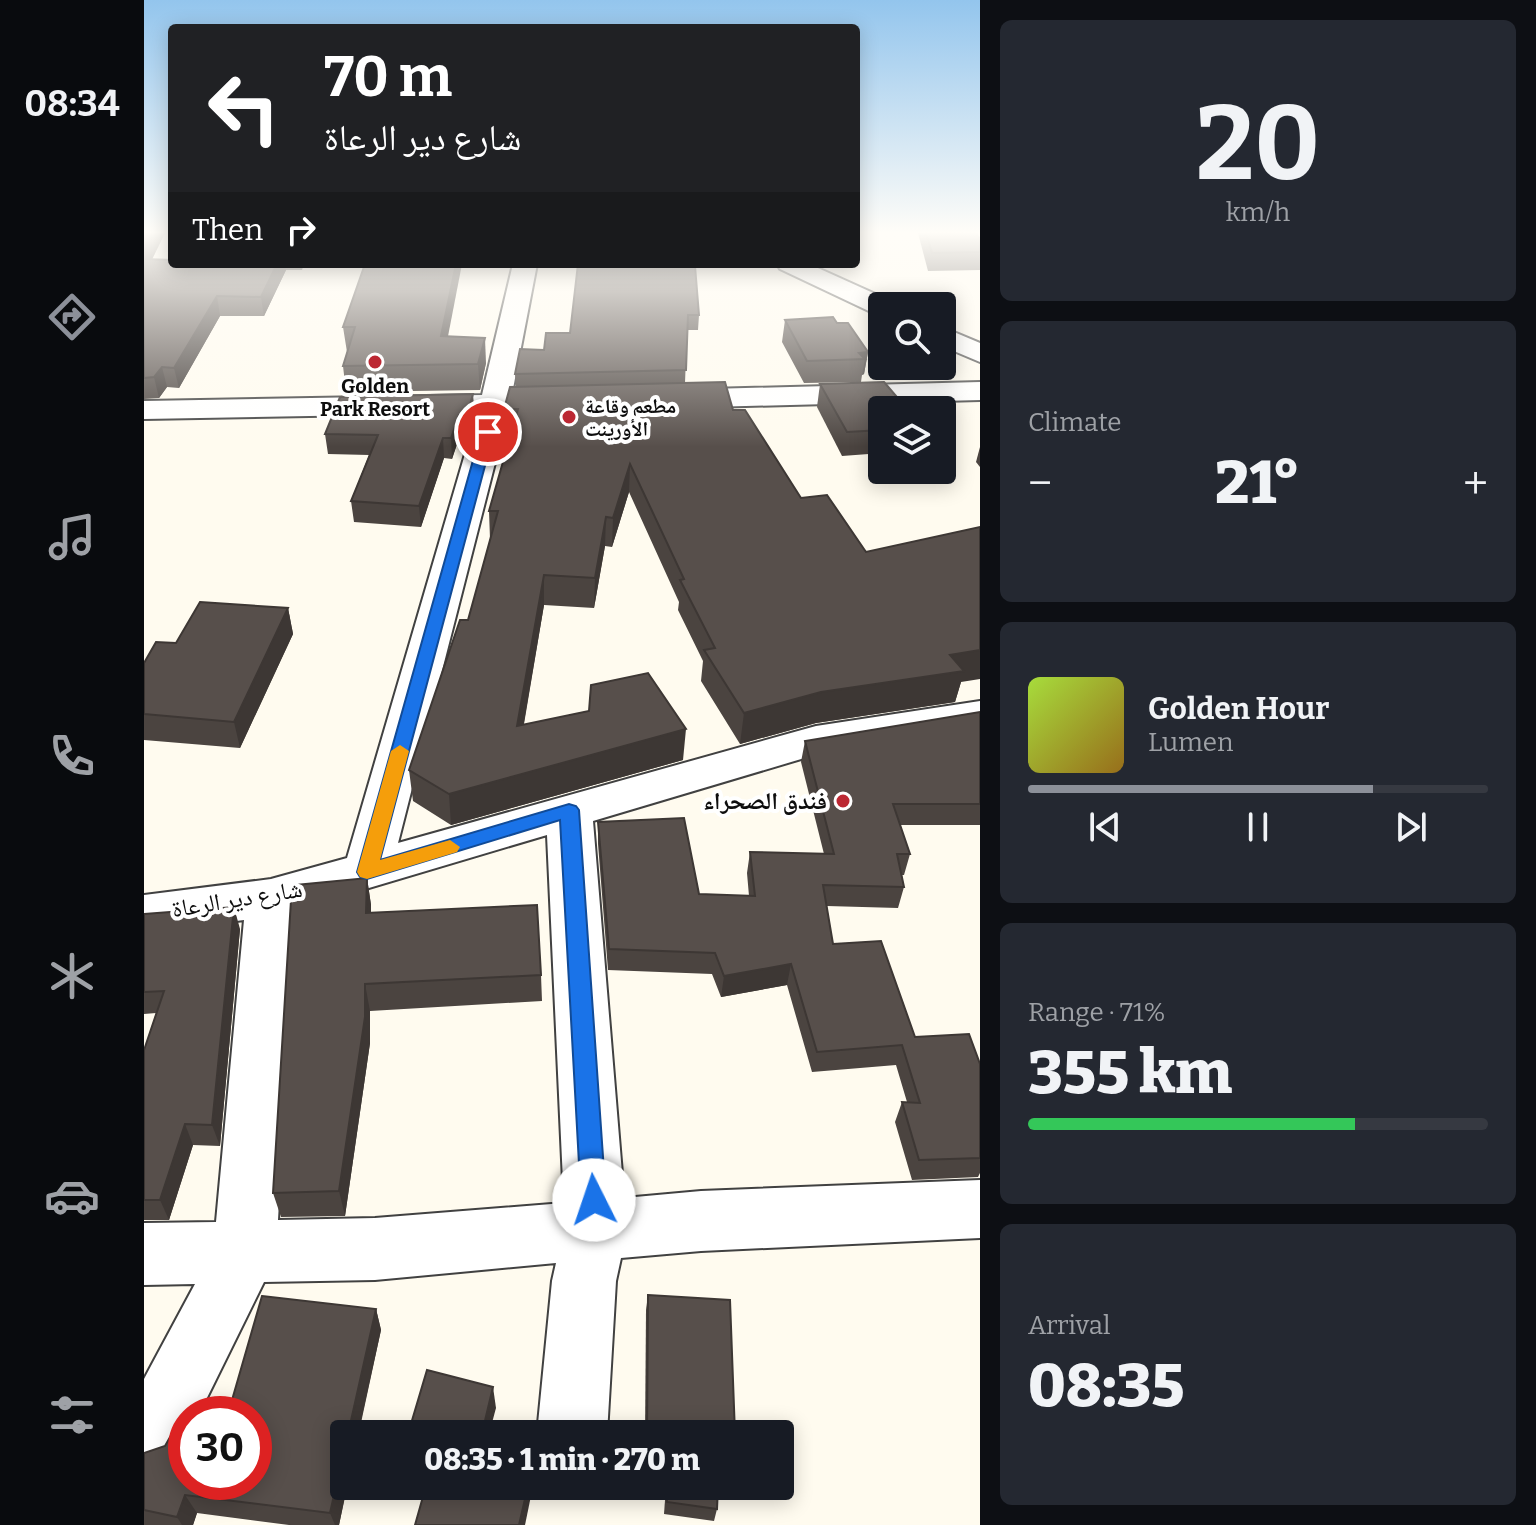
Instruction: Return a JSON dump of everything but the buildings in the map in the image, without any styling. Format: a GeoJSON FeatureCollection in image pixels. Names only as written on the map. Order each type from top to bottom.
{"type":"FeatureCollection","features":[{"type":"Feature","properties":{"kind":"street"},"geometry":{"type":"LineString","coordinates":[[367,872],[495,404],[516,304]]}},
{"type":"Feature","properties":{"kind":"street"},"geometry":{"type":"LineString","coordinates":[[956,342],[980,354]]}},
{"type":"Feature","properties":{"kind":"street"},"geometry":{"type":"LineString","coordinates":[[637,400],[980,391]]}},
{"type":"Feature","properties":{"kind":"street"},"geometry":{"type":"LineString","coordinates":[[144,410],[590,402]]}},
{"type":"Feature","properties":{"kind":"street","name":"شارع دير الرعاة"},"geometry":{"type":"LineString","coordinates":[[144,914],[271,898],[816,740],[980,715]]}},
{"type":"Feature","properties":{"kind":"street"},"geometry":{"type":"LineString","coordinates":[[569,810],[596,1230],[584,1281],[573,1420]]}},
{"type":"Feature","properties":{"kind":"street"},"geometry":{"type":"LineString","coordinates":[[144,1438],[151,1437],[245,1253],[271,898]]}},
{"type":"Feature","properties":{"kind":"street"},"geometry":{"type":"LineString","coordinates":[[144,1254],[375,1249],[701,1221],[980,1209]]}},
{"type":"Feature","properties":{"kind":"slow traffic"},"geometry":{"type":"LineString","coordinates":[[400,751],[367,872],[450,847]]}},
{"type":"Feature","properties":{"kind":"place","name":"Golden Park Resort"},"geometry":{"type":"Point","coordinates":[375,362]}},
{"type":"Feature","properties":{"kind":"place","name":"مطعم وقاعة الأورينت"},"geometry":{"type":"Point","coordinates":[569,417]}},
{"type":"Feature","properties":{"kind":"place","name":"فندق الصحراء"},"geometry":{"type":"Point","coordinates":[843,801]}},
{"type":"Feature","properties":{"kind":"route"},"geometry":{"type":"LineString","coordinates":[[488,432],[367,872],[569,810],[594,1200]]}}]}
